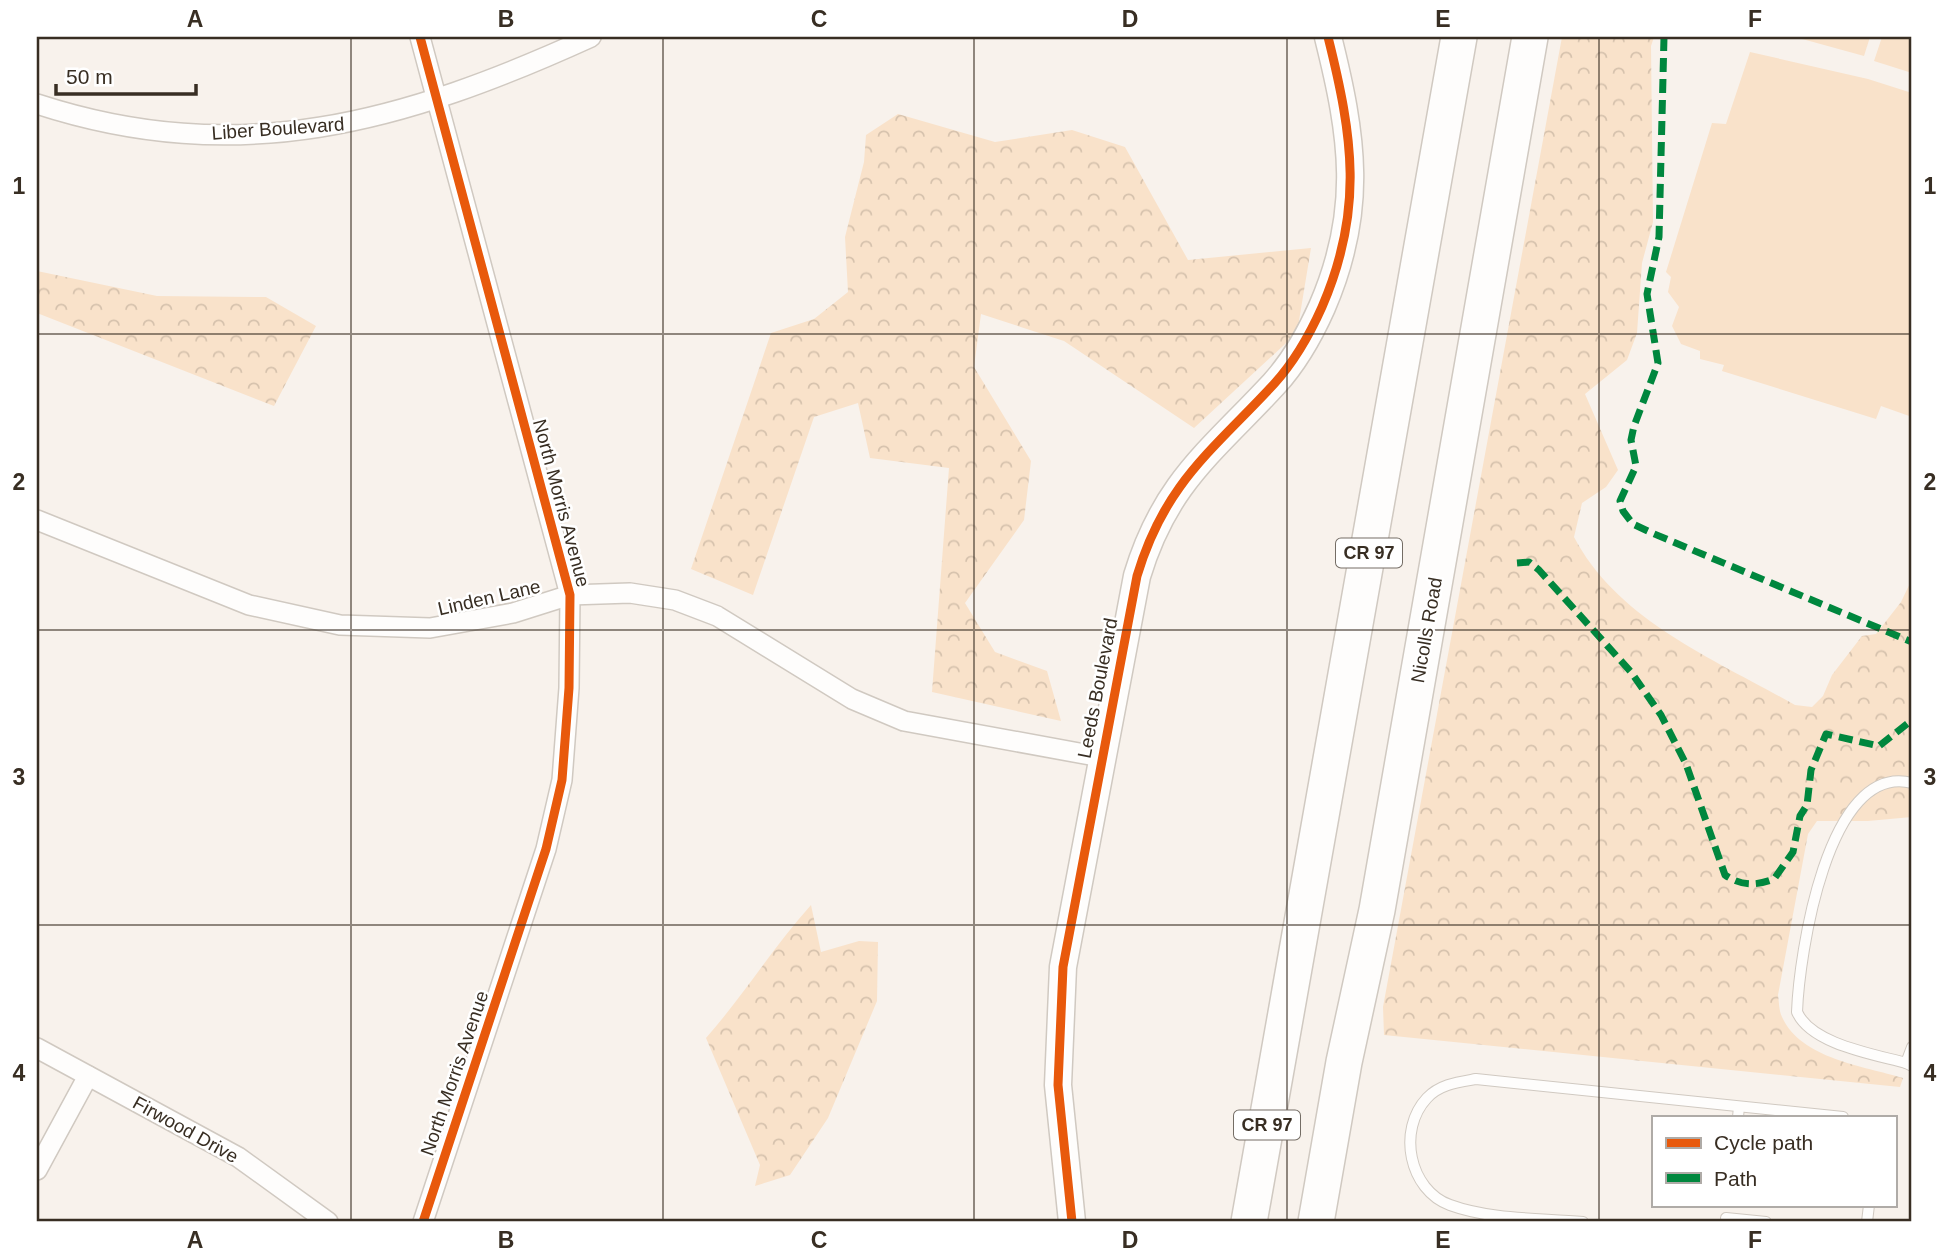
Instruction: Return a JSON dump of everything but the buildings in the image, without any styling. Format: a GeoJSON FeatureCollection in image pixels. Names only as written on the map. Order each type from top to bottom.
{"type":"FeatureCollection","features":[{"type":"Feature","properties":{"kind":"highway","name":"CR 97"},"geometry":{"type":"LineString","coordinates":[[1250,1222],[1459,37]]}},
{"type":"Feature","properties":{"kind":"highway","name":"Nicolls Road"},"geometry":{"type":"LineString","coordinates":[[1316,1222],[1344,1062],[1377,910],[1530,37]]}},
{"type":"Feature","properties":{"kind":"highway"},"geometry":{"type":"LineString","coordinates":[[1332,1222],[1359,1065],[1377,910]]}},
{"type":"Feature","properties":{"kind":"highway"},"geometry":{"type":"LineString","coordinates":[[1234,1222],[1242,1202],[1257,1181]]}},
{"type":"Feature","properties":{"kind":"street","name":"North Morris Avenue"},"geometry":{"type":"LineString","coordinates":[[419,37],[570,595],[569,688],[562,780],[547,849],[519,940],[478,1048],[423,1222]]}},
{"type":"Feature","properties":{"kind":"street","name":"Liber Boulevard"},"geometry":{"type":"LineString","coordinates":[[37,104],[90,121],[158,132],[236,135],[342,126],[435,102],[507,75],[591,37]]}},
{"type":"Feature","properties":{"kind":"street","name":"Leeds Boulevard"},"geometry":{"type":"LineString","coordinates":[[1072,1222],[1058,1085],[1060,1003],[1071,915],[1137,576],[1152,531],[1179,484],[1292,361],[1328,293],[1343,251],[1349,224],[1350,146],[1328,37]]}},
{"type":"Feature","properties":{"kind":"street","name":"Linden Lane"},"geometry":{"type":"LineString","coordinates":[[37,520],[249,605],[340,625],[430,628],[513,613],[570,595],[631,593],[675,600],[717,616],[852,699],[904,721],[1101,757]]}},
{"type":"Feature","properties":{"kind":"street","name":"Firwood Drive"},"geometry":{"type":"LineString","coordinates":[[37,1048],[238,1157],[328,1222]]}},
{"type":"Feature","properties":{"kind":"street"},"geometry":{"type":"LineString","coordinates":[[37,1170],[88,1076]]}},
{"type":"Feature","properties":{"kind":"lane"},"geometry":{"type":"LineString","coordinates":[[1912,783],[1894,782],[1868,794],[1838,834],[1827,854],[1814,894],[1797,1012],[1801,1021],[1819,1036],[1909,1064],[1912,1047]]}},
{"type":"Feature","properties":{"kind":"lane"},"geometry":{"type":"LineString","coordinates":[[1583,1222],[1477,1212],[1448,1205],[1429,1192],[1412,1166],[1410,1143],[1414,1119],[1427,1098],[1445,1085],[1476,1079],[1738,1112],[1822,1116]]}},
{"type":"Feature","properties":{"kind":"lane"},"geometry":{"type":"LineString","coordinates":[[1726,1220],[1766,1222]]}},
{"type":"Feature","properties":{"kind":"green space"},"geometry":{"type":"Polygon","coordinates":[[[1562,37],[1654,37],[1651,46],[1653,222],[1642,263],[1637,333],[1627,360],[1585,394],[1618,470],[1606,487],[1582,503],[1574,537],[1593,566],[1616,592],[1642,615],[1671,636],[1795,705],[1812,707],[1823,696],[1832,675],[1862,636],[1876,634],[1901,602],[1912,579],[1912,817],[1868,821],[1817,821],[1808,834],[1778,995],[1782,1017],[1803,1043],[1835,1059],[1903,1078],[1900,1087],[1384,1035],[1383,1007],[1562,37]]]}},
{"type":"Feature","properties":{"kind":"green space"},"geometry":{"type":"Polygon","coordinates":[[[1795,37],[1870,37],[1864,56],[1795,37]]]}},
{"type":"Feature","properties":{"kind":"green space"},"geometry":{"type":"Polygon","coordinates":[[[1882,37],[1912,37],[1912,73],[1874,61],[1882,37]]]}},
{"type":"Feature","properties":{"kind":"green space"},"geometry":{"type":"Polygon","coordinates":[[[1750,52],[1868,79],[1912,93],[1912,417],[1881,406],[1876,419],[1722,371],[1724,365],[1700,359],[1700,351],[1681,344],[1672,326],[1679,307],[1668,292],[1671,277],[1666,272],[1712,123],[1726,124],[1750,52]]]}},
{"type":"Feature","properties":{"kind":"green space"},"geometry":{"type":"Polygon","coordinates":[[[898,114],[995,142],[1072,130],[1125,147],[1188,260],[1311,248],[1297,333],[1194,428],[1064,341],[981,314],[974,367],[1031,461],[1024,520],[965,603],[995,652],[1047,671],[1061,721],[932,692],[949,468],[870,458],[858,403],[814,417],[753,595],[691,569],[771,333],[814,319],[848,292],[845,237],[864,162],[866,135],[898,114]]]}},
{"type":"Feature","properties":{"kind":"green space"},"geometry":{"type":"Polygon","coordinates":[[[37,271],[157,296],[266,297],[316,326],[274,406],[37,313],[37,271]]]}},
{"type":"Feature","properties":{"kind":"green space"},"geometry":{"type":"Polygon","coordinates":[[[811,905],[821,952],[859,941],[878,942],[877,1001],[828,1118],[790,1175],[755,1186],[760,1165],[706,1038],[811,905]]]}},
{"type":"Feature","properties":{"kind":"marked path"},"geometry":{"type":"LineString","coordinates":[[1664,37],[1659,237],[1647,294],[1658,363],[1634,426],[1631,440],[1636,466],[1620,501],[1623,511],[1633,524],[1652,533],[1912,642]]}},
{"type":"Feature","properties":{"kind":"marked path"},"geometry":{"type":"LineString","coordinates":[[1517,563],[1529,562],[1539,570],[1631,672],[1661,715],[1686,764],[1725,875],[1737,881],[1755,884],[1774,879],[1793,852],[1800,816],[1807,805],[1811,770],[1826,734],[1879,746],[1912,720]]}},
{"type":"Feature","properties":{"kind":"cycle path"},"geometry":{"type":"LineString","coordinates":[[420,37],[570,595],[569,688],[562,780],[546,849],[423,1222]]}},
{"type":"Feature","properties":{"kind":"cycle path"},"geometry":{"type":"LineString","coordinates":[[1072,1222],[1058,1085],[1063,967],[1137,576],[1148,544],[1176,492],[1210,450],[1288,366],[1317,317],[1335,272],[1344,238],[1350,173],[1344,108],[1328,37]]}}]}
